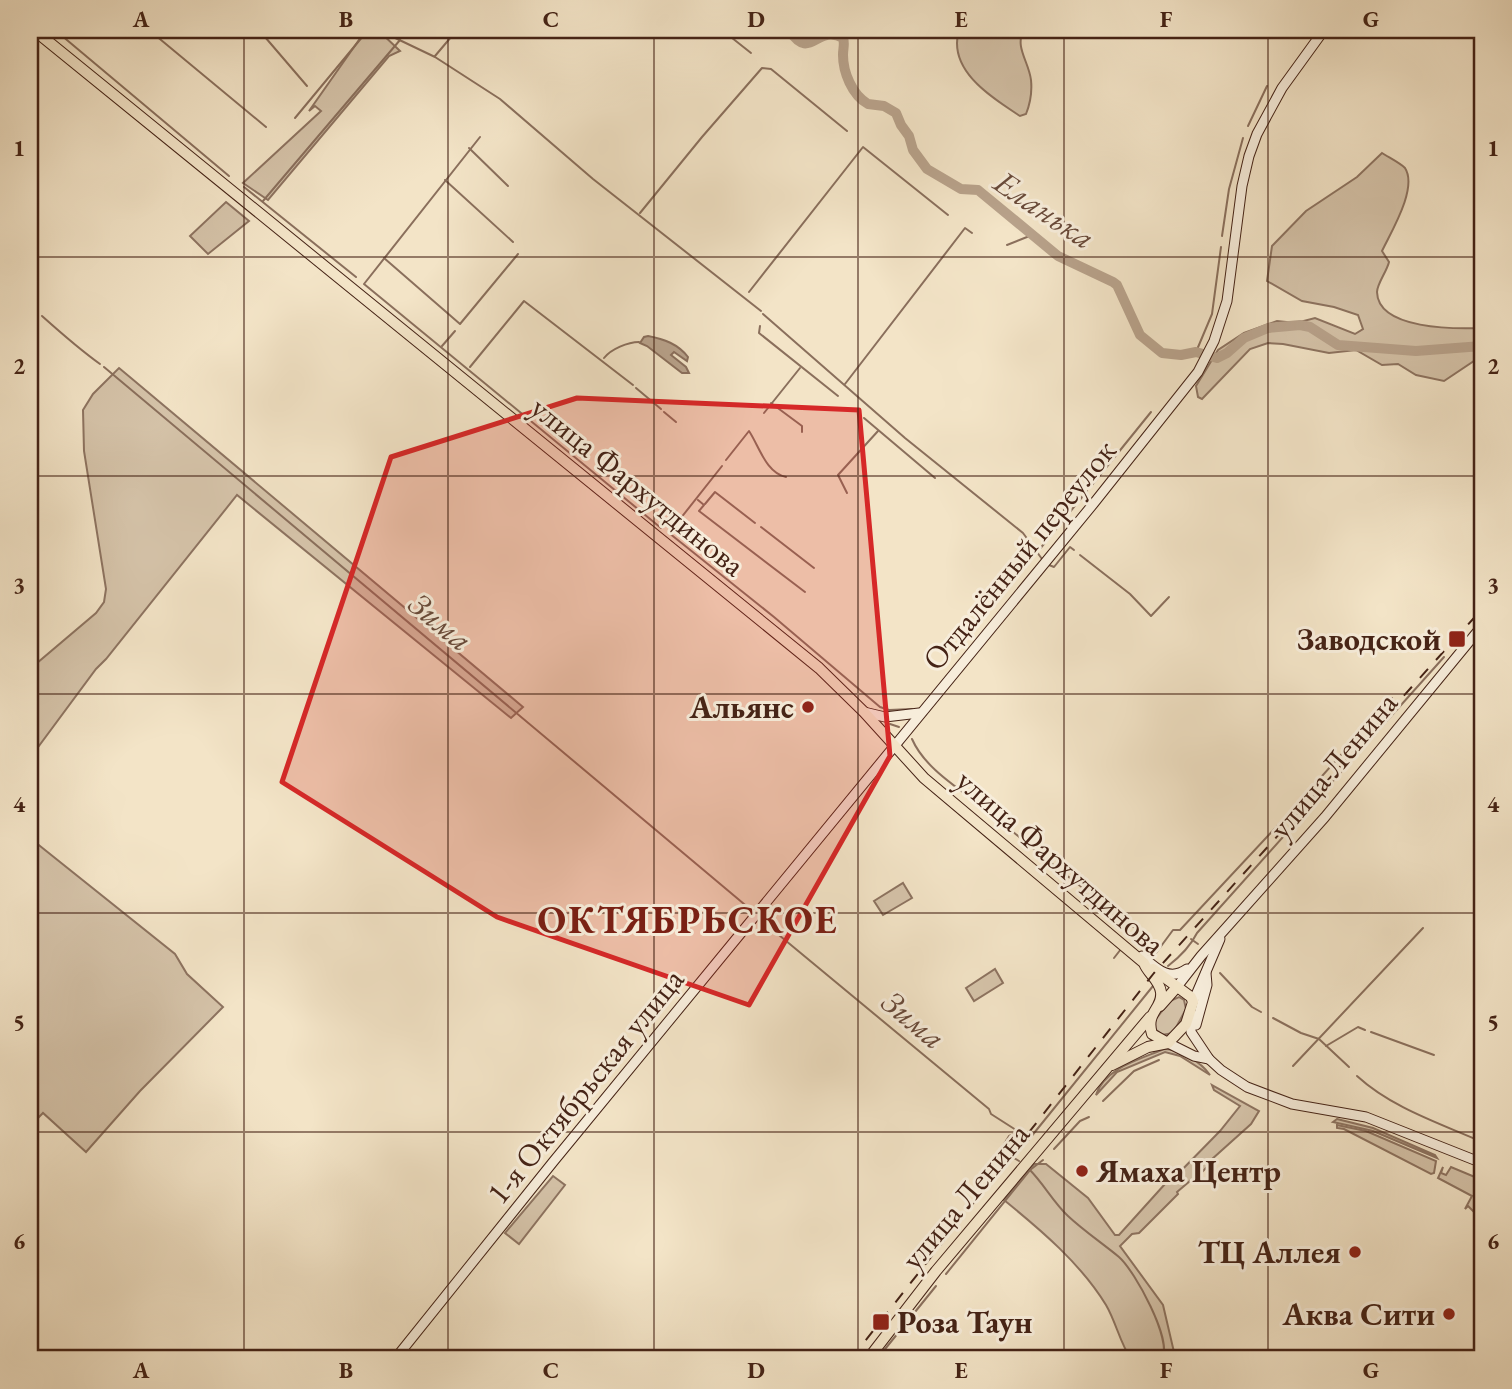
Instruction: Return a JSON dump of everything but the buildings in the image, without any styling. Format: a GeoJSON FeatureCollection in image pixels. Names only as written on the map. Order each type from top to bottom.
{"type":"FeatureCollection","features":[{"type":"Feature","properties":{"kind":"main road","name":"улица Фархутдинова"},"geometry":{"type":"LineString","coordinates":[[34,30],[819,668],[864,712],[893,747],[958,809],[1144,963],[1161,990],[1161,1000],[1151,1015]]}},
{"type":"Feature","properties":{"kind":"main road","name":"Отдалённый переулок"},"geometry":{"type":"LineString","coordinates":[[893,747],[1198,372],[1214,341],[1227,301],[1242,186],[1257,134],[1282,88],[1324,30]]}},
{"type":"Feature","properties":{"kind":"main road","name":"улица Ленина"},"geometry":{"type":"LineString","coordinates":[[867,1359],[936,1271],[1105,1068],[1325,817],[1482,626]]}},
{"type":"Feature","properties":{"kind":"main road"},"geometry":{"type":"LineString","coordinates":[[864,712],[886,717],[921,713]]}},
{"type":"Feature","properties":{"kind":"main road","name":"1-я Октябрьская улица"},"geometry":{"type":"LineString","coordinates":[[395,1359],[552,1162],[893,747]]}},
{"type":"Feature","properties":{"kind":"main road"},"geometry":{"type":"LineString","coordinates":[[1094,921],[1110,928],[1164,974],[1180,974],[1201,956]]}},
{"type":"Feature","properties":{"kind":"main road","name":"улица Ленина"},"geometry":{"type":"LineString","coordinates":[[1192,1007],[1222,934]]}},
{"type":"Feature","properties":{"kind":"main road"},"geometry":{"type":"LineString","coordinates":[[1144,963],[1176,988],[1188,993],[1192,1007],[1191,1032],[1209,1059],[1229,1076],[1260,1093],[1292,1104],[1366,1117],[1482,1163]]}},
{"type":"Feature","properties":{"kind":"main road"},"geometry":{"type":"LineString","coordinates":[[1206,973],[1207,985],[1198,1011],[1196,1029],[1209,1059]]}},
{"type":"Feature","properties":{"kind":"main road"},"geometry":{"type":"LineString","coordinates":[[1168,1043],[1179,1033],[1192,1007]]}},
{"type":"Feature","properties":{"kind":"main road"},"geometry":{"type":"LineString","coordinates":[[1151,1015],[1149,1025],[1152,1034],[1194,1056],[1209,1059]]}},
{"type":"Feature","properties":{"kind":"main road","name":"улица Ленина"},"geometry":{"type":"LineString","coordinates":[[1105,1068],[1130,1054],[1168,1043]]}},
{"type":"Feature","properties":{"kind":"highlighted area"},"geometry":{"type":"Polygon","coordinates":[[[577,398],[859,410],[890,756],[749,1005],[497,917],[282,782],[391,457],[577,398]]]}},
{"type":"Feature","properties":{"kind":"shaded area"},"geometry":{"type":"Polygon","coordinates":[[[366,30],[378,30],[400,51],[389,56],[268,200],[243,183],[321,111],[315,106],[309,111],[366,30]]]}},
{"type":"Feature","properties":{"kind":"shaded area"},"geometry":{"type":"Polygon","coordinates":[[[959,30],[1024,30],[1021,48],[1031,84],[1026,114],[1020,116],[997,100],[965,70],[959,58],[959,30]]]}},
{"type":"Feature","properties":{"kind":"shaded area"},"geometry":{"type":"Polygon","coordinates":[[[1382,153],[1405,168],[1408,187],[1402,210],[1382,251],[1389,262],[1377,289],[1381,304],[1390,314],[1420,325],[1482,328],[1482,358],[1444,381],[1416,375],[1398,364],[1382,365],[1356,350],[1329,353],[1268,343],[1250,349],[1202,399],[1198,397],[1196,386],[1218,350],[1244,333],[1277,321],[1296,323],[1315,318],[1355,334],[1363,329],[1358,315],[1302,301],[1267,281],[1272,246],[1306,211],[1357,177],[1382,153]]]}},
{"type":"Feature","properties":{"kind":"shaded area"},"geometry":{"type":"Polygon","coordinates":[[[226,202],[249,221],[208,254],[190,236],[226,202]]]}},
{"type":"Feature","properties":{"kind":"shaded area"},"geometry":{"type":"Polygon","coordinates":[[[648,336],[670,343],[684,352],[688,357],[687,361],[674,352],[671,355],[686,367],[689,373],[682,373],[640,343],[648,336]]]}},
{"type":"Feature","properties":{"kind":"shaded area"},"geometry":{"type":"Polygon","coordinates":[[[119,368],[523,707],[511,718],[237,495],[96,669],[30,758],[30,669],[96,613],[104,602],[106,589],[84,451],[83,410],[93,394],[119,368]]]}},
{"type":"Feature","properties":{"kind":"shaded area"},"geometry":{"type":"Polygon","coordinates":[[[30,838],[175,954],[187,974],[223,1007],[140,1091],[86,1152],[43,1113],[30,1126],[30,838]]]}},
{"type":"Feature","properties":{"kind":"shaded area"},"geometry":{"type":"Polygon","coordinates":[[[903,883],[912,898],[883,915],[874,901],[903,883]]]}},
{"type":"Feature","properties":{"kind":"shaded area"},"geometry":{"type":"Polygon","coordinates":[[[995,969],[1003,983],[974,1001],[966,988],[995,969]]]}},
{"type":"Feature","properties":{"kind":"shaded area"},"geometry":{"type":"Polygon","coordinates":[[[1179,997],[1184,1000],[1186,1009],[1173,1033],[1162,1035],[1155,1029],[1155,1020],[1170,1001],[1179,997]]]}},
{"type":"Feature","properties":{"kind":"shaded area"},"geometry":{"type":"Polygon","coordinates":[[[1164,1049],[1190,1057],[1210,1075],[1180,1056],[1165,1052],[1117,1072],[1096,1095],[1100,1086],[1115,1071],[1164,1049]]]}},
{"type":"Feature","properties":{"kind":"shaded area"},"geometry":{"type":"Polygon","coordinates":[[[1212,1085],[1259,1111],[1251,1124],[1211,1160],[1192,1182],[1177,1192],[1139,1233],[1132,1234],[1120,1246],[1163,1305],[1174,1352],[1174,1359],[1131,1359],[1106,1305],[1085,1276],[1046,1236],[1004,1200],[1034,1164],[1046,1164],[1088,1198],[1115,1235],[1119,1235],[1165,1184],[1220,1131],[1240,1106],[1214,1090],[1212,1085]]]}},
{"type":"Feature","properties":{"kind":"shaded area"},"geometry":{"type":"Polygon","coordinates":[[[1337,1119],[1373,1128],[1437,1158],[1373,1131],[1333,1122],[1337,1119]]]}},
{"type":"Feature","properties":{"kind":"shaded area"},"geometry":{"type":"Polygon","coordinates":[[[1337,1125],[1366,1131],[1436,1161],[1434,1173],[1431,1174],[1344,1129],[1337,1128],[1337,1125]]]}},
{"type":"Feature","properties":{"kind":"shaded area"},"geometry":{"type":"Polygon","coordinates":[[[1443,1167],[1441,1173],[1446,1175],[1451,1167],[1482,1180],[1482,1204],[1475,1213],[1468,1206],[1465,1209],[1472,1196],[1438,1178],[1443,1167]]]}},
{"type":"Feature","properties":{"kind":"shaded area"},"geometry":{"type":"Polygon","coordinates":[[[553,1176],[565,1185],[519,1244],[505,1233],[553,1176]]]}},
{"type":"Feature","properties":{"kind":"waterway"},"geometry":{"type":"LineString","coordinates":[[55,30],[229,176]]}},
{"type":"Feature","properties":{"kind":"waterway"},"geometry":{"type":"LineString","coordinates":[[149,30],[266,127]]}},
{"type":"Feature","properties":{"kind":"waterway"},"geometry":{"type":"LineString","coordinates":[[259,30],[307,86]]}},
{"type":"Feature","properties":{"kind":"waterway"},"geometry":{"type":"LineString","coordinates":[[295,118],[368,30]]}},
{"type":"Feature","properties":{"kind":"waterway"},"geometry":{"type":"LineString","coordinates":[[386,30],[389,35],[435,57],[500,99],[593,179],[761,311]]}},
{"type":"Feature","properties":{"kind":"waterway"},"geometry":{"type":"LineString","coordinates":[[435,56],[457,30]]}},
{"type":"Feature","properties":{"kind":"waterway"},"geometry":{"type":"LineString","coordinates":[[722,30],[751,53]]}},
{"type":"Feature","properties":{"kind":"waterway","name":"Еланька"},"geometry":{"type":"LineString","coordinates":[[789,30],[803,43],[826,35],[843,38],[845,69],[853,89],[868,104],[884,106],[896,113],[909,136],[913,150],[927,169],[961,189],[978,190],[1058,256],[1117,285],[1140,335],[1162,353],[1181,355],[1196,352],[1217,358],[1244,338],[1268,328],[1300,325],[1310,327],[1338,345],[1416,351],[1482,346]]}},
{"type":"Feature","properties":{"kind":"waterway"},"geometry":{"type":"LineString","coordinates":[[263,201],[400,40]]}},
{"type":"Feature","properties":{"kind":"waterway"},"geometry":{"type":"LineString","coordinates":[[640,213],[762,68],[771,69],[847,131]]}},
{"type":"Feature","properties":{"kind":"waterway"},"geometry":{"type":"LineString","coordinates":[[1248,126],[1267,86]]}},
{"type":"Feature","properties":{"kind":"waterway"},"geometry":{"type":"LineString","coordinates":[[480,137],[364,284],[661,528]]}},
{"type":"Feature","properties":{"kind":"waterway"},"geometry":{"type":"LineString","coordinates":[[1222,236],[1229,189],[1243,138]]}},
{"type":"Feature","properties":{"kind":"waterway"},"geometry":{"type":"LineString","coordinates":[[749,292],[863,147],[948,215]]}},
{"type":"Feature","properties":{"kind":"waterway"},"geometry":{"type":"LineString","coordinates":[[469,148],[508,186]]}},
{"type":"Feature","properties":{"kind":"waterway"},"geometry":{"type":"LineString","coordinates":[[445,180],[513,242]]}},
{"type":"Feature","properties":{"kind":"waterway"},"geometry":{"type":"LineString","coordinates":[[244,187],[356,277]]}},
{"type":"Feature","properties":{"kind":"waterway"},"geometry":{"type":"LineString","coordinates":[[845,384],[965,228],[972,233]]}},
{"type":"Feature","properties":{"kind":"waterway"},"geometry":{"type":"LineString","coordinates":[[1007,245],[1032,235]]}},
{"type":"Feature","properties":{"kind":"waterway"},"geometry":{"type":"LineString","coordinates":[[1196,352],[1212,314],[1221,247]]}},
{"type":"Feature","properties":{"kind":"waterway"},"geometry":{"type":"LineString","coordinates":[[384,258],[460,324],[518,254]]}},
{"type":"Feature","properties":{"kind":"waterway"},"geometry":{"type":"LineString","coordinates":[[470,367],[524,301],[633,385]]}},
{"type":"Feature","properties":{"kind":"waterway","name":"Зима"},"geometry":{"type":"LineString","coordinates":[[30,309],[36,313]]}},
{"type":"Feature","properties":{"kind":"waterway"},"geometry":{"type":"LineString","coordinates":[[763,314],[905,438],[1023,533],[1042,559]]}},
{"type":"Feature","properties":{"kind":"waterway","name":"Зима"},"geometry":{"type":"LineString","coordinates":[[42,316],[100,364]]}},
{"type":"Feature","properties":{"kind":"waterway"},"geometry":{"type":"LineString","coordinates":[[760,326],[759,333],[838,396]]}},
{"type":"Feature","properties":{"kind":"waterway"},"geometry":{"type":"LineString","coordinates":[[442,346],[455,331]]}},
{"type":"Feature","properties":{"kind":"waterway"},"geometry":{"type":"LineString","coordinates":[[604,358],[620,347],[639,342]]}},
{"type":"Feature","properties":{"kind":"waterway","name":"Зима"},"geometry":{"type":"LineString","coordinates":[[104,367],[750,909]]}},
{"type":"Feature","properties":{"kind":"waterway"},"geometry":{"type":"LineString","coordinates":[[764,413],[800,368]]}},
{"type":"Feature","properties":{"kind":"waterway"},"geometry":{"type":"LineString","coordinates":[[636,388],[661,409]]}},
{"type":"Feature","properties":{"kind":"waterway"},"geometry":{"type":"LineString","coordinates":[[771,403],[802,426],[802,432]]}},
{"type":"Feature","properties":{"kind":"waterway"},"geometry":{"type":"LineString","coordinates":[[664,412],[676,422]]}},
{"type":"Feature","properties":{"kind":"waterway"},"geometry":{"type":"LineString","coordinates":[[1092,485],[1151,412]]}},
{"type":"Feature","properties":{"kind":"waterway"},"geometry":{"type":"LineString","coordinates":[[864,418],[935,478]]}},
{"type":"Feature","properties":{"kind":"waterway"},"geometry":{"type":"LineString","coordinates":[[726,460],[749,431],[768,465],[786,477]]}},
{"type":"Feature","properties":{"kind":"waterway"},"geometry":{"type":"LineString","coordinates":[[847,493],[838,475],[878,431]]}},
{"type":"Feature","properties":{"kind":"waterway"},"geometry":{"type":"LineString","coordinates":[[722,466],[669,533],[880,707],[889,710],[912,709]]}},
{"type":"Feature","properties":{"kind":"waterway"},"geometry":{"type":"LineString","coordinates":[[1039,550],[1087,491]]}},
{"type":"Feature","properties":{"kind":"waterway"},"geometry":{"type":"LineString","coordinates":[[705,504],[715,492],[755,523]]}},
{"type":"Feature","properties":{"kind":"waterway"},"geometry":{"type":"LineString","coordinates":[[698,500],[704,505],[699,511],[805,592]]}},
{"type":"Feature","properties":{"kind":"waterway"},"geometry":{"type":"LineString","coordinates":[[761,527],[814,568]]}},
{"type":"Feature","properties":{"kind":"waterway"},"geometry":{"type":"LineString","coordinates":[[1049,565],[1054,567],[1070,547],[1074,550]]}},
{"type":"Feature","properties":{"kind":"waterway"},"geometry":{"type":"LineString","coordinates":[[1080,555],[1130,594],[1151,616],[1169,597]]}},
{"type":"Feature","properties":{"kind":"waterway"},"geometry":{"type":"LineString","coordinates":[[1168,966],[1185,951],[1197,933],[1444,657]]}},
{"type":"Feature","properties":{"kind":"waterway"},"geometry":{"type":"LineString","coordinates":[[912,739],[926,761],[946,780],[1083,888],[1088,899],[1140,931],[1156,953],[1173,930],[1180,930],[1392,698]]}},
{"type":"Feature","properties":{"kind":"waterway"},"geometry":{"type":"LineString","coordinates":[[890,724],[899,727]]}},
{"type":"Feature","properties":{"kind":"waterway","name":"Зима"},"geometry":{"type":"LineString","coordinates":[[762,921],[989,1109],[991,1114],[1016,1130],[1001,1149],[1004,1151]]}},
{"type":"Feature","properties":{"kind":"waterway"},"geometry":{"type":"LineString","coordinates":[[1293,1066],[1423,928]]}},
{"type":"Feature","properties":{"kind":"waterway"},"geometry":{"type":"LineString","coordinates":[[1191,939],[1198,944]]}},
{"type":"Feature","properties":{"kind":"waterway"},"geometry":{"type":"LineString","coordinates":[[1114,958],[1121,949]]}},
{"type":"Feature","properties":{"kind":"waterway"},"geometry":{"type":"LineString","coordinates":[[1220,973],[1252,1007],[1261,1012]]}},
{"type":"Feature","properties":{"kind":"waterway"},"geometry":{"type":"LineString","coordinates":[[1026,1143],[1153,986]]}},
{"type":"Feature","properties":{"kind":"waterway"},"geometry":{"type":"LineString","coordinates":[[1273,1018],[1319,1039],[1349,1067]]}},
{"type":"Feature","properties":{"kind":"waterway"},"geometry":{"type":"LineString","coordinates":[[1326,1046],[1358,1027],[1365,1030]]}},
{"type":"Feature","properties":{"kind":"waterway"},"geometry":{"type":"LineString","coordinates":[[1371,1032],[1434,1055]]}},
{"type":"Feature","properties":{"kind":"waterway"},"geometry":{"type":"LineString","coordinates":[[1103,1101],[1134,1071],[1159,1060]]}},
{"type":"Feature","properties":{"kind":"waterway"},"geometry":{"type":"LineString","coordinates":[[1357,1076],[1401,1106],[1482,1142]]}},
{"type":"Feature","properties":{"kind":"waterway"},"geometry":{"type":"LineString","coordinates":[[1054,1149],[1080,1121],[1089,1117]]}},
{"type":"Feature","properties":{"kind":"waterway","name":"Зима"},"geometry":{"type":"LineString","coordinates":[[1014,1158],[1019,1161]]}},
{"type":"Feature","properties":{"kind":"waterway"},"geometry":{"type":"LineString","coordinates":[[946,1274],[1030,1170],[1043,1160]]}},
{"type":"Feature","properties":{"kind":"waterway","name":"Зима"},"geometry":{"type":"LineString","coordinates":[[1029,1169],[1068,1216],[1119,1257],[1134,1276],[1151,1306],[1162,1337],[1162,1359]]}},
{"type":"Feature","properties":{"kind":"waterway"},"geometry":{"type":"LineString","coordinates":[[877,1359],[936,1286]]}},
{"type":"Feature","properties":{"kind":"railway"},"geometry":{"type":"LineString","coordinates":[[851,1359],[1154,973],[1482,609]]}},
{"type":"Feature","properties":{"kind":"place","name":"Заводской"},"geometry":{"type":"Point","coordinates":[1457,639]}},
{"type":"Feature","properties":{"kind":"place","name":"Альянс"},"geometry":{"type":"Point","coordinates":[808,707]}},
{"type":"Feature","properties":{"kind":"place","name":"Ямаха Центр"},"geometry":{"type":"Point","coordinates":[1082,1171]}},
{"type":"Feature","properties":{"kind":"place","name":"ТЦ Аллея"},"geometry":{"type":"Point","coordinates":[1355,1252]}},
{"type":"Feature","properties":{"kind":"place","name":"Аква Сити"},"geometry":{"type":"Point","coordinates":[1449,1314]}},
{"type":"Feature","properties":{"kind":"place","name":"Роза Таун"},"geometry":{"type":"Point","coordinates":[881,1322]}},
{"type":"Feature","properties":{"kind":"district","name":"ОКТЯБРЬСКОЕ"},"geometry":{"type":"Point","coordinates":[688,920]}}]}
